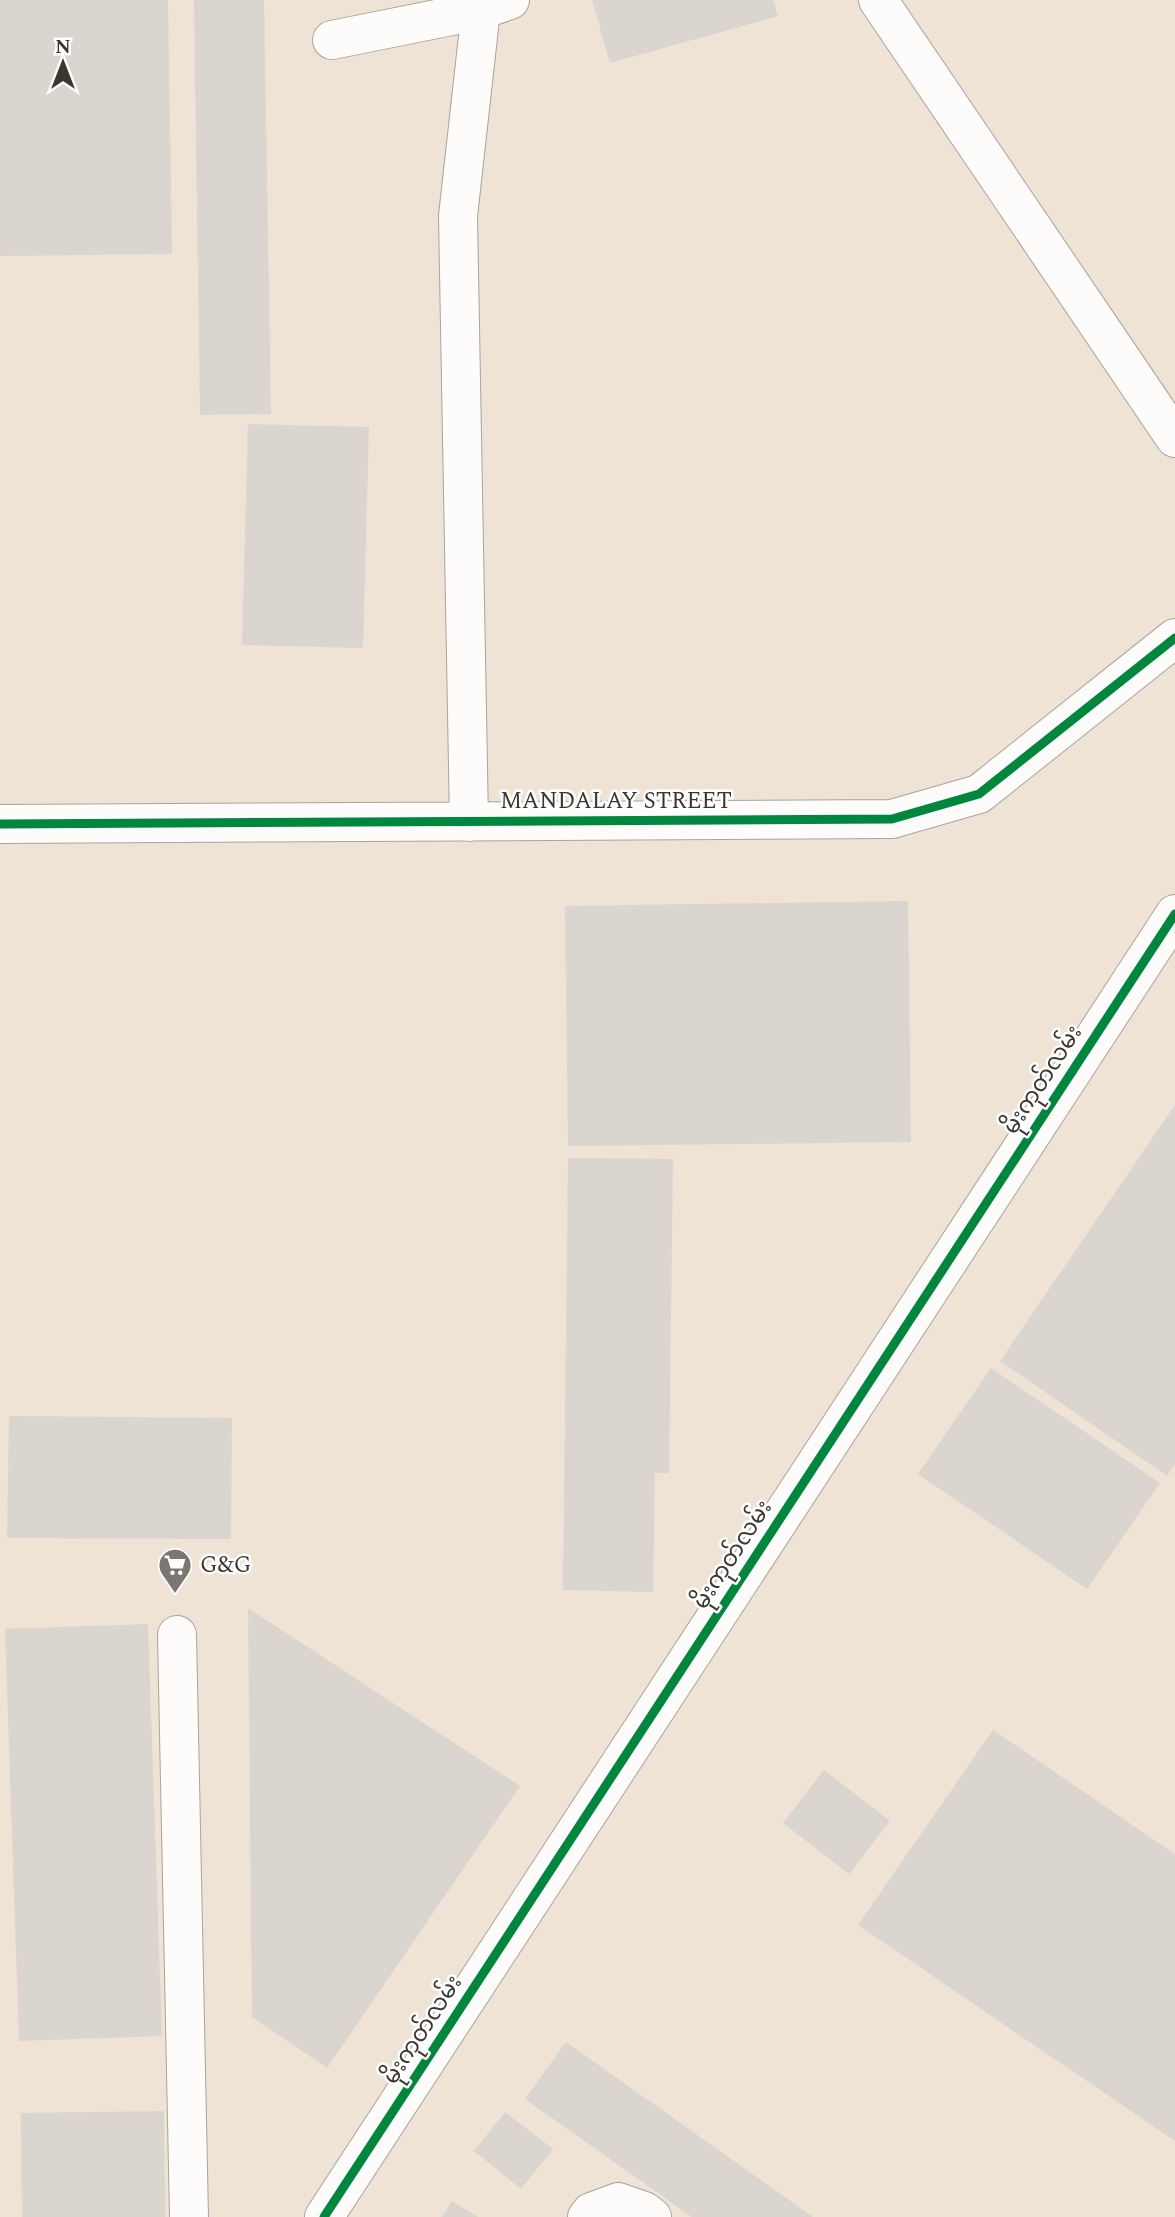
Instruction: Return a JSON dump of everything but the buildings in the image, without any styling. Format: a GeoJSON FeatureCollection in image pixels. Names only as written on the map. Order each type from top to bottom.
{"type":"FeatureCollection","features":[{"type":"Feature","properties":{"kind":"street"},"geometry":{"type":"LineString","coordinates":[[878,0],[1175,438]]}},
{"type":"Feature","properties":{"kind":"street"},"geometry":{"type":"LineString","coordinates":[[332,40],[496,5],[457,216],[469,822]]}},
{"type":"Feature","properties":{"kind":"street","name":"MANDALAY STREET"},"geometry":{"type":"LineString","coordinates":[[0,824],[892,819],[979,794],[1175,638]]}},
{"type":"Feature","properties":{"kind":"street","name":"မိုးကုတ်လမ်း"},"geometry":{"type":"LineString","coordinates":[[324,2217],[1175,914]]}},
{"type":"Feature","properties":{"kind":"street"},"geometry":{"type":"LineString","coordinates":[[177,1635],[189,2217]]}},
{"type":"Feature","properties":{"kind":"street"},"geometry":{"type":"LineString","coordinates":[[587,2217],[618,2202],[644,2211],[652,2217]]}},
{"type":"Feature","properties":{"kind":"shaded area"},"geometry":{"type":"Polygon","coordinates":[[[0,0],[1175,0],[1175,2217],[0,2217],[0,0]]]}},
{"type":"Feature","properties":{"kind":"cycle path"},"geometry":{"type":"LineString","coordinates":[[0,824],[892,819],[979,794],[1175,638]]}},
{"type":"Feature","properties":{"kind":"cycle path"},"geometry":{"type":"LineString","coordinates":[[324,2217],[1175,914]]}},
{"type":"Feature","properties":{"kind":"place","name":"G&G"},"geometry":{"type":"Point","coordinates":[175,1595]}}]}
